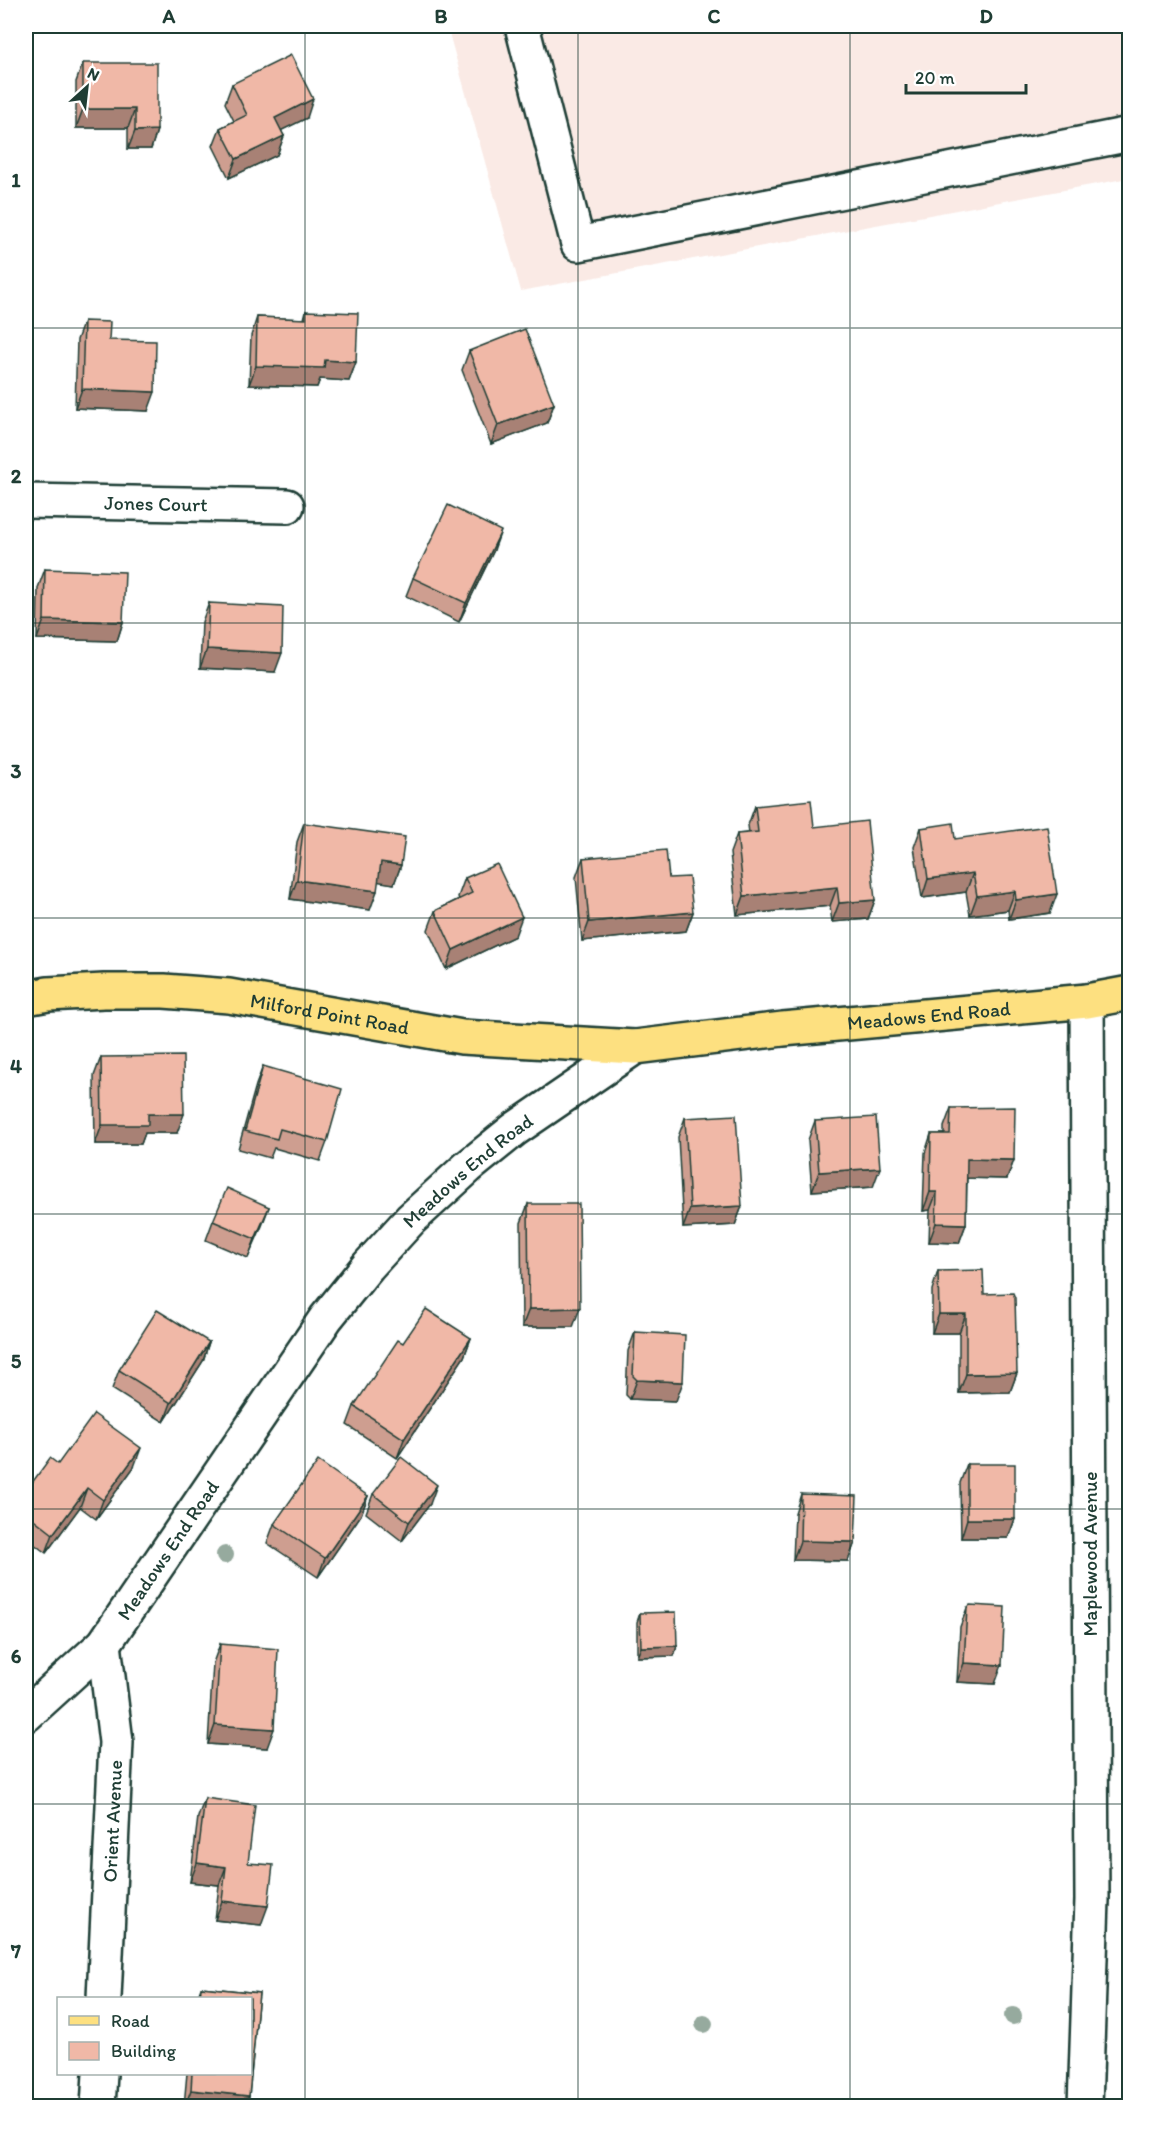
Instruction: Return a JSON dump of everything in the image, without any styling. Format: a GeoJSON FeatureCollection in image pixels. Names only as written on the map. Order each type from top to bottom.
{"type":"FeatureCollection","features":[{"type":"Feature","properties":{"kind":"main road","name":"Milford Point Road"},"geometry":{"type":"LineString","coordinates":[[26,998],[48,994],[104,991],[164,991],[230,996],[462,1037],[635,1047]]}},
{"type":"Feature","properties":{"kind":"main road","name":"Meadows End Road"},"geometry":{"type":"LineString","coordinates":[[635,1047],[783,1029],[1088,1001],[1130,993]]}},
{"type":"Feature","properties":{"kind":"street"},"geometry":{"type":"LineString","coordinates":[[522,26],[578,244],[1130,134]]}},
{"type":"Feature","properties":{"kind":"street","name":"Jones Court"},"geometry":{"type":"LineString","coordinates":[[26,501],[287,506]]}},
{"type":"Feature","properties":{"kind":"street","name":"Maplewood Avenue"},"geometry":{"type":"LineString","coordinates":[[1085,2106],[1092,1900],[1088,1001]]}},
{"type":"Feature","properties":{"kind":"street","name":"Meadows End Road"},"geometry":{"type":"LineString","coordinates":[[26,1715],[104,1644],[326,1318],[368,1266],[411,1219],[483,1155],[515,1129],[635,1047]]}},
{"type":"Feature","properties":{"kind":"street","name":"Orient Avenue"},"geometry":{"type":"LineString","coordinates":[[104,1644],[116,1742],[104,1997]]}},
{"type":"Feature","properties":{"kind":"street"},"geometry":{"type":"LineString","coordinates":[[98,2106],[100,2075]]}},
{"type":"Feature","properties":{"kind":"shaded area"},"geometry":{"type":"Polygon","coordinates":[[[447,26],[1129,26],[1129,178],[521,291],[447,26]]]}},
{"type":"Feature","properties":{"kind":"building"},"geometry":{"type":"Polygon","coordinates":[[[291,55],[313,99],[275,118],[284,136],[236,159],[220,128],[247,115],[232,84],[291,55]]]}},
{"type":"Feature","properties":{"kind":"building"},"geometry":{"type":"Polygon","coordinates":[[[83,63],[157,63],[157,130],[135,131],[135,109],[83,109],[83,63]]]}},
{"type":"Feature","properties":{"kind":"building"},"geometry":{"type":"Polygon","coordinates":[[[306,311],[358,313],[356,362],[325,360],[324,368],[256,366],[257,317],[306,319],[306,311]]]}},
{"type":"Feature","properties":{"kind":"building"},"geometry":{"type":"Polygon","coordinates":[[[84,321],[110,322],[109,340],[156,341],[155,392],[82,389],[84,321]]]}},
{"type":"Feature","properties":{"kind":"building"},"geometry":{"type":"Polygon","coordinates":[[[525,329],[554,404],[498,425],[469,351],[525,329]]]}},
{"type":"Feature","properties":{"kind":"building"},"geometry":{"type":"Polygon","coordinates":[[[448,505],[501,531],[466,603],[413,578],[448,505]]]}},
{"type":"Feature","properties":{"kind":"building"},"geometry":{"type":"Polygon","coordinates":[[[45,569],[125,572],[123,622],[44,620],[45,569]]]}},
{"type":"Feature","properties":{"kind":"building"},"geometry":{"type":"Polygon","coordinates":[[[209,603],[283,607],[282,653],[207,649],[209,603]]]}},
{"type":"Feature","properties":{"kind":"building"},"geometry":{"type":"Polygon","coordinates":[[[811,800],[814,827],[867,821],[875,900],[839,903],[837,887],[744,896],[737,834],[758,832],[755,806],[811,800]]]}},
{"type":"Feature","properties":{"kind":"building"},"geometry":{"type":"Polygon","coordinates":[[[304,823],[405,837],[401,865],[381,862],[377,891],[297,880],[304,823]]]}},
{"type":"Feature","properties":{"kind":"building"},"geometry":{"type":"Polygon","coordinates":[[[953,823],[955,839],[1047,826],[1057,894],[1016,900],[1015,891],[977,896],[973,873],[928,879],[921,828],[953,823]]]}},
{"type":"Feature","properties":{"kind":"building"},"geometry":{"type":"Polygon","coordinates":[[[666,850],[669,878],[689,877],[693,912],[589,922],[583,858],[666,850]]]}},
{"type":"Feature","properties":{"kind":"building"},"geometry":{"type":"Polygon","coordinates":[[[497,864],[522,917],[453,950],[435,911],[472,893],[465,878],[497,864]]]}},
{"type":"Feature","properties":{"kind":"building"},"geometry":{"type":"Polygon","coordinates":[[[183,1056],[184,1114],[148,1114],[148,1125],[102,1125],[101,1057],[183,1056]]]}},
{"type":"Feature","properties":{"kind":"building"},"geometry":{"type":"Polygon","coordinates":[[[263,1066],[342,1089],[327,1142],[280,1129],[277,1139],[245,1131],[263,1066]]]}},
{"type":"Feature","properties":{"kind":"building"},"geometry":{"type":"Polygon","coordinates":[[[1015,1107],[1014,1160],[967,1159],[966,1224],[936,1223],[937,1192],[930,1192],[931,1134],[950,1134],[951,1108],[1015,1107]]]}},
{"type":"Feature","properties":{"kind":"building"},"geometry":{"type":"Polygon","coordinates":[[[736,1115],[742,1206],[690,1209],[685,1118],[736,1115]]]}},
{"type":"Feature","properties":{"kind":"building"},"geometry":{"type":"Polygon","coordinates":[[[876,1117],[880,1168],[819,1172],[815,1121],[876,1117]]]}},
{"type":"Feature","properties":{"kind":"building"},"geometry":{"type":"Polygon","coordinates":[[[227,1188],[269,1207],[255,1239],[213,1221],[227,1188]]]}},
{"type":"Feature","properties":{"kind":"building"},"geometry":{"type":"Polygon","coordinates":[[[528,1204],[579,1204],[580,1308],[529,1309],[528,1204]]]}},
{"type":"Feature","properties":{"kind":"building"},"geometry":{"type":"Polygon","coordinates":[[[983,1270],[984,1294],[1013,1293],[1015,1298],[1017,1373],[966,1374],[966,1314],[939,1314],[938,1271],[983,1270]]]}},
{"type":"Feature","properties":{"kind":"building"},"geometry":{"type":"Polygon","coordinates":[[[426,1309],[471,1338],[404,1439],[354,1406],[398,1340],[403,1343],[426,1309]]]}},
{"type":"Feature","properties":{"kind":"building"},"geometry":{"type":"Polygon","coordinates":[[[157,1310],[209,1342],[171,1403],[119,1370],[157,1310]]]}},
{"type":"Feature","properties":{"kind":"building"},"geometry":{"type":"Polygon","coordinates":[[[635,1332],[685,1335],[683,1382],[637,1380],[633,1376],[635,1332]]]}},
{"type":"Feature","properties":{"kind":"building"},"geometry":{"type":"Polygon","coordinates":[[[94,1414],[141,1448],[103,1500],[87,1488],[53,1534],[26,1513],[26,1491],[50,1458],[58,1464],[94,1414]]]}},
{"type":"Feature","properties":{"kind":"building"},"geometry":{"type":"Polygon","coordinates":[[[401,1457],[437,1485],[409,1522],[373,1494],[401,1457]]]}},
{"type":"Feature","properties":{"kind":"building"},"geometry":{"type":"Polygon","coordinates":[[[318,1461],[368,1496],[325,1558],[274,1524],[318,1461]]]}},
{"type":"Feature","properties":{"kind":"building"},"geometry":{"type":"Polygon","coordinates":[[[967,1464],[1015,1464],[1015,1519],[967,1519],[967,1464]]]}},
{"type":"Feature","properties":{"kind":"building"},"geometry":{"type":"Polygon","coordinates":[[[801,1494],[857,1496],[855,1542],[800,1541],[801,1494]]]}},
{"type":"Feature","properties":{"kind":"building"},"geometry":{"type":"Polygon","coordinates":[[[970,1605],[1005,1607],[1002,1665],[964,1663],[967,1608],[970,1605]]]}},
{"type":"Feature","properties":{"kind":"building"},"geometry":{"type":"Polygon","coordinates":[[[676,1612],[677,1646],[641,1647],[640,1613],[676,1612]]]}},
{"type":"Feature","properties":{"kind":"building"},"geometry":{"type":"Polygon","coordinates":[[[220,1644],[278,1649],[274,1729],[215,1725],[220,1644]]]}},
{"type":"Feature","properties":{"kind":"building"},"geometry":{"type":"Polygon","coordinates":[[[205,1798],[255,1805],[248,1863],[273,1865],[268,1906],[222,1901],[226,1867],[197,1863],[205,1798]]]}},
{"type":"Feature","properties":{"kind":"building"},"geometry":{"type":"Polygon","coordinates":[[[201,1987],[259,1993],[252,2065],[252,1997],[200,1997],[201,1987]]]}},
{"type":"Feature","properties":{"kind":"building"},"geometry":{"type":"Polygon","coordinates":[[[192,2075],[251,2075],[249,2096],[191,2090],[192,2075]]]}}]}
